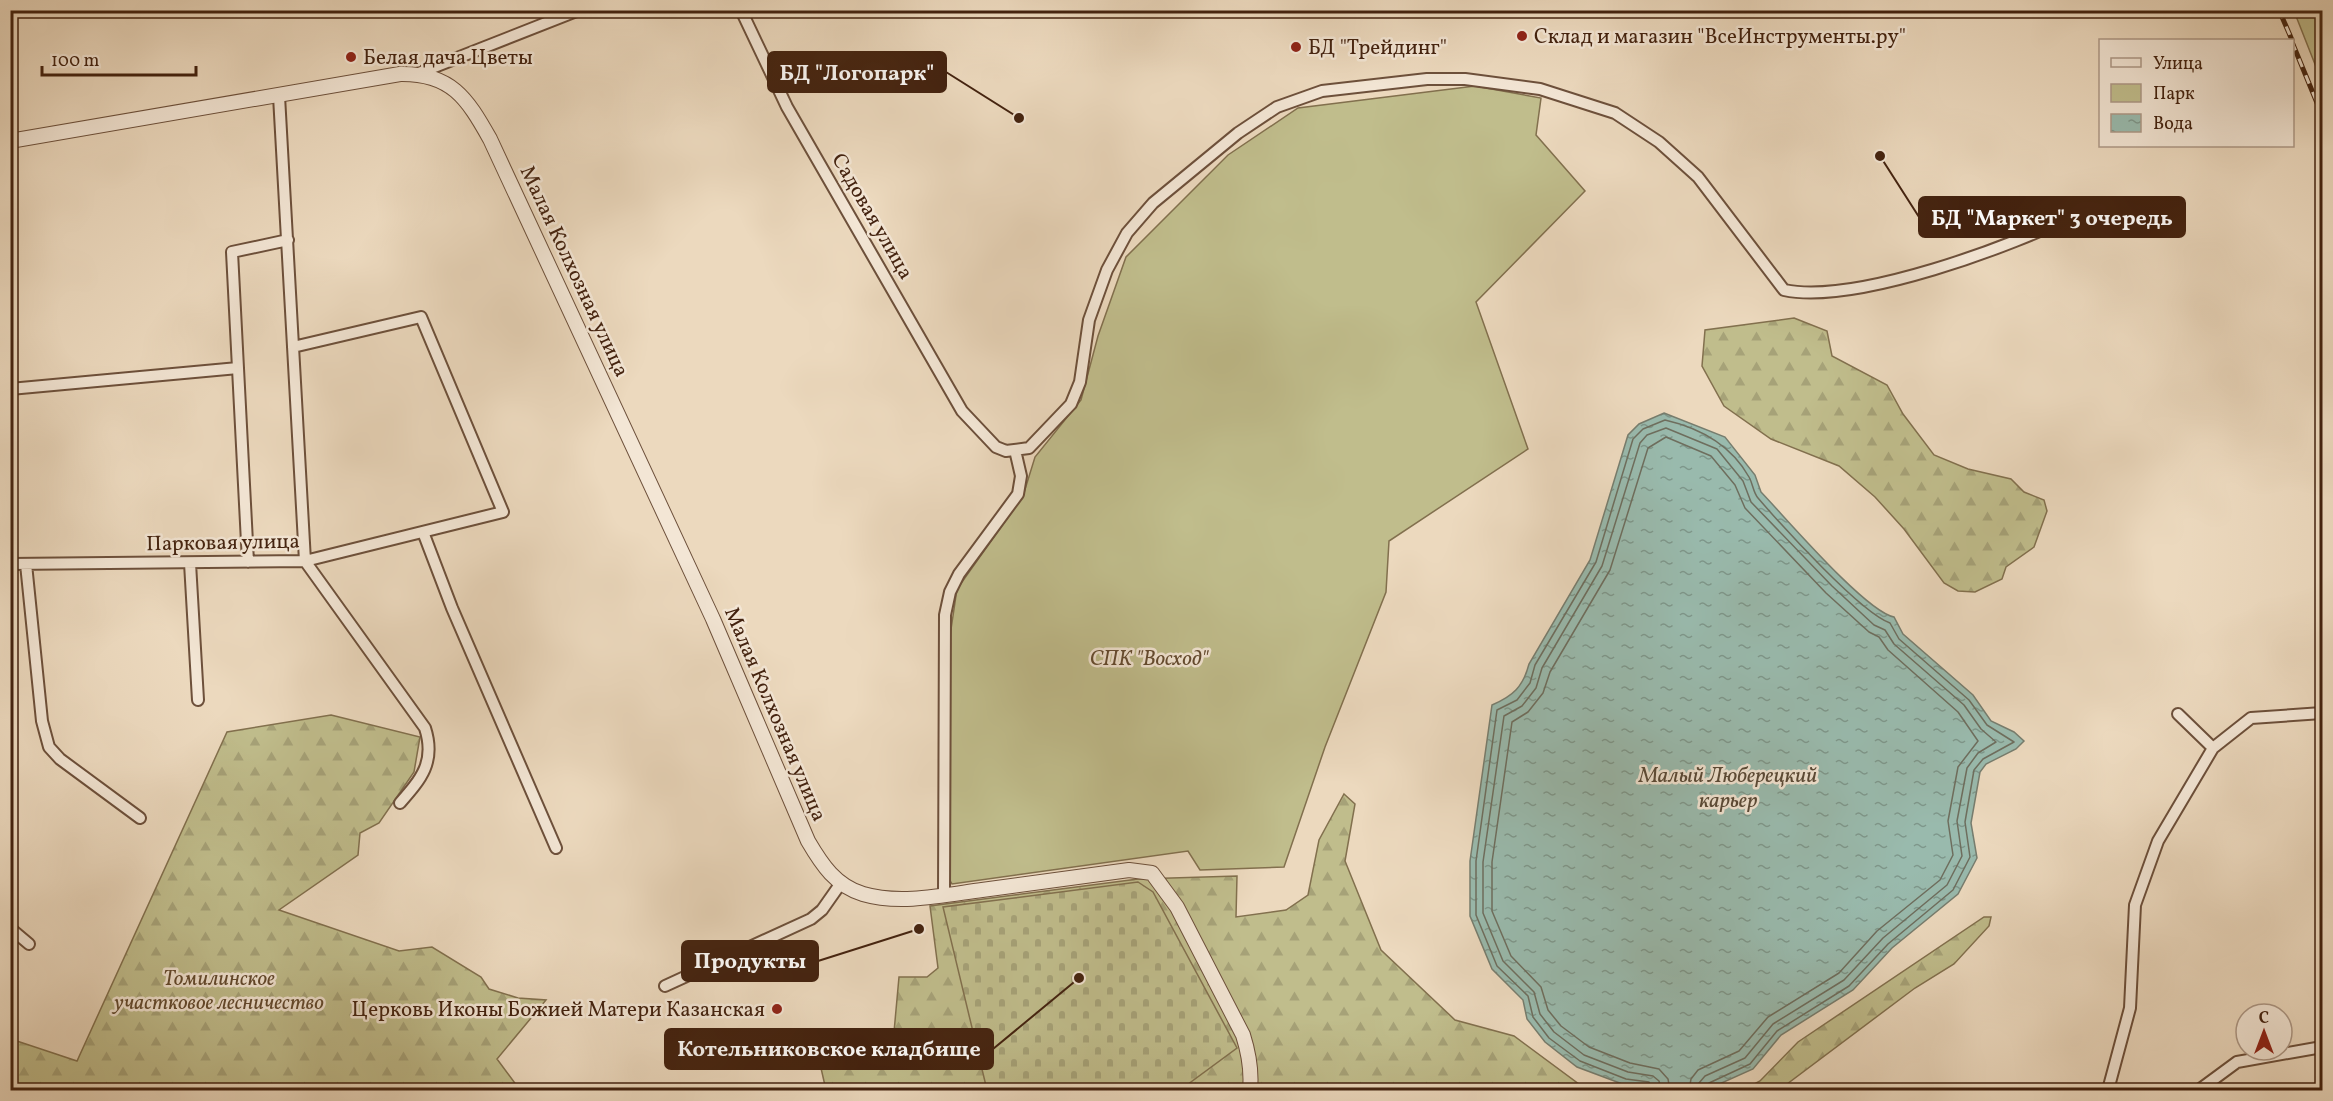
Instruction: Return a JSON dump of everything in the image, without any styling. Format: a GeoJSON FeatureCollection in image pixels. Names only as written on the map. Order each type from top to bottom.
{"type":"FeatureCollection","features":[{"type":"Feature","properties":{"kind":"street"},"geometry":{"type":"LineString","coordinates":[[10,141],[400,74],[419,74],[579,10]]}},
{"type":"Feature","properties":{"kind":"street","name":"Садовая улица"},"geometry":{"type":"LineString","coordinates":[[741,10],[787,107],[962,411],[996,447],[1015,450]]}},
{"type":"Feature","properties":{"kind":"street","name":"Малая Колхозная улица"},"geometry":{"type":"LineString","coordinates":[[419,74],[450,84],[471,106],[490,139],[713,620],[808,841],[824,868],[841,883],[863,894],[891,898],[944,895],[1129,870],[1152,873],[1176,907],[1243,1035],[1252,1074],[1250,1090]]}},
{"type":"Feature","properties":{"kind":"street"},"geometry":{"type":"LineString","coordinates":[[944,895],[945,615],[950,592],[959,574],[1018,494],[1021,476],[1015,450],[1029,448],[1071,404],[1080,382],[1089,320],[1107,270],[1127,233],[1153,203],[1238,133],[1267,113],[1277,107],[1322,91],[1427,79],[1465,79],[1540,89],[1615,112],[1659,141],[1698,177],[1784,290],[1805,294],[1849,289],[1917,273],[2018,240],[2079,213]]}},
{"type":"Feature","properties":{"kind":"street"},"geometry":{"type":"LineString","coordinates":[[279,96],[305,561],[425,728],[428,738],[426,769],[422,778],[400,803]]}},
{"type":"Feature","properties":{"kind":"street"},"geometry":{"type":"LineString","coordinates":[[248,562],[232,252],[288,240]]}},
{"type":"Feature","properties":{"kind":"street","name":"Парковая улица"},"geometry":{"type":"LineString","coordinates":[[10,564],[305,561],[503,512],[420,317],[293,347]]}},
{"type":"Feature","properties":{"kind":"street"},"geometry":{"type":"LineString","coordinates":[[10,390],[238,368]]}},
{"type":"Feature","properties":{"kind":"street"},"geometry":{"type":"LineString","coordinates":[[423,532],[452,608],[556,848]]}},
{"type":"Feature","properties":{"kind":"street"},"geometry":{"type":"LineString","coordinates":[[190,563],[198,700]]}},
{"type":"Feature","properties":{"kind":"street"},"geometry":{"type":"LineString","coordinates":[[26,564],[42,721],[49,747],[60,759],[140,818]]}},
{"type":"Feature","properties":{"kind":"street"},"geometry":{"type":"LineString","coordinates":[[2108,1090],[2130,1008],[2135,905],[2158,841],[2212,748],[2252,718],[2322,713]]}},
{"type":"Feature","properties":{"kind":"street"},"geometry":{"type":"LineString","coordinates":[[2178,714],[2212,748]]}},
{"type":"Feature","properties":{"kind":"street"},"geometry":{"type":"LineString","coordinates":[[665,986],[795,928],[822,910],[841,883]]}},
{"type":"Feature","properties":{"kind":"street"},"geometry":{"type":"LineString","coordinates":[[10,928],[29,944]]}},
{"type":"Feature","properties":{"kind":"street"},"geometry":{"type":"LineString","coordinates":[[2199,1090],[2237,1062],[2322,1047]]}},
{"type":"Feature","properties":{"kind":"green space"},"geometry":{"type":"Polygon","coordinates":[[[2294,11],[2322,11],[2322,82],[2294,11]]]}},
{"type":"Feature","properties":{"kind":"green space","name":"СПК \"Восход\""},"geometry":{"type":"Polygon","coordinates":[[[1475,86],[1541,98],[1536,135],[1585,191],[1476,302],[1528,449],[1389,541],[1386,592],[1325,747],[1284,867],[1200,870],[1188,851],[952,884],[947,876],[950,636],[957,589],[1023,496],[1035,457],[1081,400],[1098,336],[1126,257],[1228,155],[1298,108],[1475,86]]]}},
{"type":"Feature","properties":{"kind":"green space"},"geometry":{"type":"Polygon","coordinates":[[[1794,318],[1827,331],[1832,356],[1887,385],[1903,414],[1934,455],[1968,469],[2011,479],[2024,492],[2044,500],[2047,511],[2034,547],[2006,567],[2002,579],[1975,592],[1958,591],[1944,583],[1904,529],[1875,497],[1839,466],[1771,439],[1724,406],[1702,366],[1705,330],[1794,318]]]}},
{"type":"Feature","properties":{"kind":"green space","name":"Томилинское участковое лесничество"},"geometry":{"type":"Polygon","coordinates":[[[331,715],[420,737],[414,772],[379,823],[360,833],[358,855],[279,910],[399,951],[432,947],[481,977],[489,989],[518,998],[546,1000],[497,1059],[520,1090],[11,1090],[11,1039],[77,1061],[227,732],[331,715]]]}},
{"type":"Feature","properties":{"kind":"green space"},"geometry":{"type":"Polygon","coordinates":[[[1344,794],[1355,804],[1345,861],[1381,950],[1455,1020],[1514,1036],[1579,1084],[1599,1090],[826,1090],[818,1055],[824,1039],[885,1047],[894,1032],[899,977],[927,977],[938,968],[930,906],[1138,879],[1237,876],[1236,917],[1286,910],[1308,895],[1319,840],[1344,794]]]}},
{"type":"Feature","properties":{"kind":"green space"},"geometry":{"type":"Polygon","coordinates":[[[1138,882],[1153,892],[1237,1048],[1180,1090],[987,1090],[943,907],[1138,882]]]}},
{"type":"Feature","properties":{"kind":"green space"},"geometry":{"type":"Polygon","coordinates":[[[1984,917],[1991,917],[1989,926],[1954,964],[1915,988],[1779,1090],[1743,1090],[1760,1081],[1798,1042],[1984,917]]]}},
{"type":"Feature","properties":{"kind":"water","name":"Малый Люберецкий карьер"},"geometry":{"type":"Polygon","coordinates":[[[1664,413],[1725,437],[1755,475],[1761,492],[1826,562],[1864,599],[1894,617],[1903,634],[1973,695],[1991,721],[2014,732],[2024,741],[2016,749],[1986,764],[1980,772],[1971,823],[1977,858],[1958,894],[1892,948],[1853,990],[1781,1035],[1753,1069],[1706,1090],[1671,1090],[1625,1085],[1577,1067],[1545,1042],[1527,1019],[1523,1000],[1492,969],[1470,916],[1470,861],[1492,705],[1506,698],[1520,685],[1529,664],[1590,560],[1628,435],[1639,424],[1664,413]]]}},
{"type":"Feature","properties":{"kind":"railway"},"geometry":{"type":"LineString","coordinates":[[2279,10],[2292,39]]}},
{"type":"Feature","properties":{"kind":"railway"},"geometry":{"type":"LineString","coordinates":[[2294,47],[2322,115]]}},
{"type":"Feature","properties":{"kind":"place","name":"Склад и магазин \"ВсеИнструменты.ру\""},"geometry":{"type":"Point","coordinates":[1522,36]}},
{"type":"Feature","properties":{"kind":"place","name":"БД \"Трейдинг\""},"geometry":{"type":"Point","coordinates":[1296,47]}},
{"type":"Feature","properties":{"kind":"place","name":"Белая дача Цветы"},"geometry":{"type":"Point","coordinates":[351,57]}},
{"type":"Feature","properties":{"kind":"place","name":"БД \"Логопарк\""},"geometry":{"type":"Point","coordinates":[1019,118]}},
{"type":"Feature","properties":{"kind":"place","name":"БД \"Маркет\" 3 очередь"},"geometry":{"type":"Point","coordinates":[1880,156]}},
{"type":"Feature","properties":{"kind":"place","name":"Продукты"},"geometry":{"type":"Point","coordinates":[919,929]}},
{"type":"Feature","properties":{"kind":"place","name":"Котельниковское кладбище"},"geometry":{"type":"Point","coordinates":[1079,978]}},
{"type":"Feature","properties":{"kind":"place","name":"Церковь Иконы Божией Матери Казанская"},"geometry":{"type":"Point","coordinates":[777,1009]}}]}
